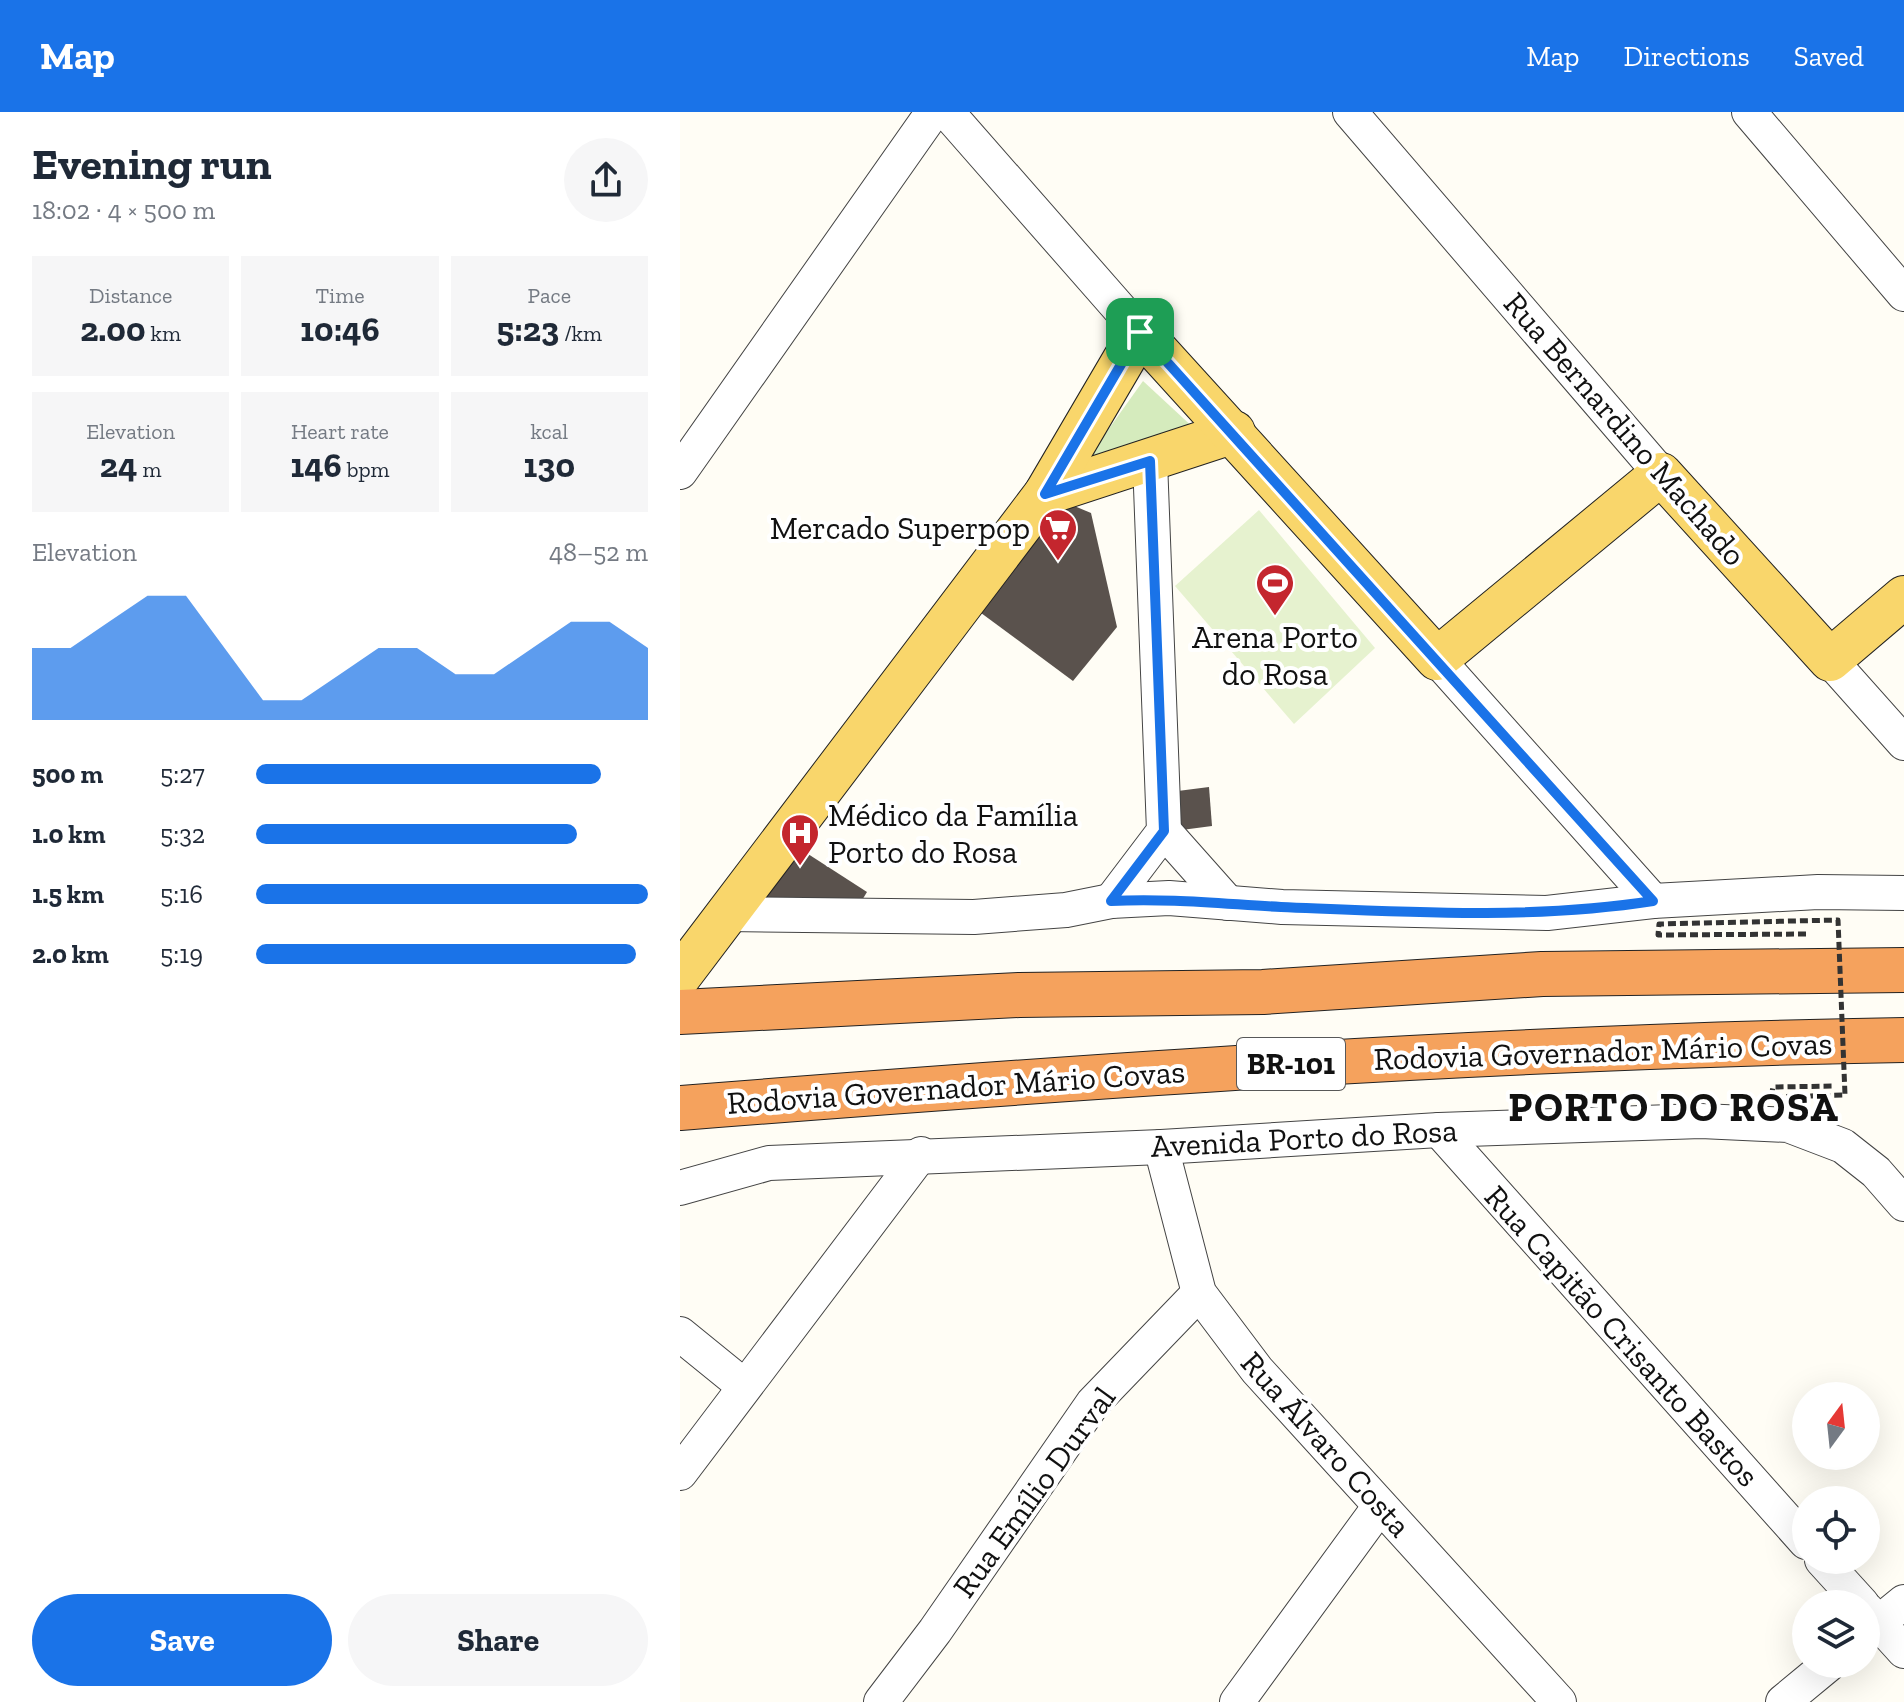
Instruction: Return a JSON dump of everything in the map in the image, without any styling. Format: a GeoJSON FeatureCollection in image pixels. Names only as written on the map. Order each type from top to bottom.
{"type":"FeatureCollection","features":[{"type":"Feature","properties":{"kind":"highway","name":"BR-101"},"geometry":{"type":"LineString","coordinates":[[687,983],[1019,995],[1263,992],[1542,974],[1904,970]]}},
{"type":"Feature","properties":{"kind":"highway","name":"Rodovia Governador Mário Covas"},"geometry":{"type":"LineString","coordinates":[[680,1108],[1168,1070],[1458,1054],[1904,1040]]}},
{"type":"Feature","properties":{"kind":"highway"},"geometry":{"type":"LineString","coordinates":[[1458,1054],[1589,1069],[1839,1074],[1904,1061]]}},
{"type":"Feature","properties":{"kind":"main road"},"geometry":{"type":"LineString","coordinates":[[687,983],[727,914],[1045,494],[1140,332],[1437,659],[1661,474]]}},
{"type":"Feature","properties":{"kind":"main road"},"geometry":{"type":"LineString","coordinates":[[1045,494],[1234,432]]}},
{"type":"Feature","properties":{"kind":"main road","name":"Rua Bernardino Machado"},"geometry":{"type":"LineString","coordinates":[[1661,474],[1830,660]]}},
{"type":"Feature","properties":{"kind":"main road"},"geometry":{"type":"LineString","coordinates":[[1830,660],[1904,597]]}},
{"type":"Feature","properties":{"kind":"street"},"geometry":{"type":"LineString","coordinates":[[680,472],[933,112]]}},
{"type":"Feature","properties":{"kind":"street"},"geometry":{"type":"LineString","coordinates":[[947,112],[1140,332]]}},
{"type":"Feature","properties":{"kind":"street","name":"Rua Bernardino Machado"},"geometry":{"type":"LineString","coordinates":[[1350,112],[1661,474]]}},
{"type":"Feature","properties":{"kind":"street"},"geometry":{"type":"LineString","coordinates":[[1752,113],[1904,294]]}},
{"type":"Feature","properties":{"kind":"street"},"geometry":{"type":"LineString","coordinates":[[1111,901],[1164,831],[1150,461]]}},
{"type":"Feature","properties":{"kind":"street"},"geometry":{"type":"LineString","coordinates":[[1437,659],[1653,901]]}},
{"type":"Feature","properties":{"kind":"street","name":"Rua Bernardino Machado"},"geometry":{"type":"LineString","coordinates":[[1830,660],[1904,743]]}},
{"type":"Feature","properties":{"kind":"street"},"geometry":{"type":"LineString","coordinates":[[1164,831],[1228,903]]}},
{"type":"Feature","properties":{"kind":"street"},"geometry":{"type":"LineString","coordinates":[[727,914],[974,917],[1066,910],[1111,901],[1169,898],[1228,903],[1547,913],[1653,901],[1818,892],[1904,893]]}},
{"type":"Feature","properties":{"kind":"street","name":"Avenida Porto do Rosa"},"geometry":{"type":"LineString","coordinates":[[680,1188],[769,1163],[921,1154],[1161,1147],[1439,1130],[1701,1121],[1788,1125],[1843,1146],[1876,1172],[1904,1204]]}},
{"type":"Feature","properties":{"kind":"street","name":"Rua Capitão Crisanto Bastos"},"geometry":{"type":"LineString","coordinates":[[1439,1130],[1792,1526]]}},
{"type":"Feature","properties":{"kind":"street","name":"Rua Álvaro Costa"},"geometry":{"type":"LineString","coordinates":[[1161,1147],[1199,1293],[1257,1370],[1559,1702]]}},
{"type":"Feature","properties":{"kind":"street"},"geometry":{"type":"LineString","coordinates":[[680,1473],[921,1154]]}},
{"type":"Feature","properties":{"kind":"street","name":"Rua Emílio Durval"},"geometry":{"type":"LineString","coordinates":[[881,1702],[935,1631],[1093,1403],[1199,1293]]}},
{"type":"Feature","properties":{"kind":"street"},"geometry":{"type":"LineString","coordinates":[[680,1334],[744,1386]]}},
{"type":"Feature","properties":{"kind":"street"},"geometry":{"type":"LineString","coordinates":[[1237,1702],[1380,1506]]}},
{"type":"Feature","properties":{"kind":"street"},"geometry":{"type":"LineString","coordinates":[[1836,1574],[1851,1590]]}},
{"type":"Feature","properties":{"kind":"street"},"geometry":{"type":"LineString","coordinates":[[1880,1620],[1904,1651]]}},
{"type":"Feature","properties":{"kind":"street"},"geometry":{"type":"LineString","coordinates":[[1783,1702],[1812,1678]]}},
{"type":"Feature","properties":{"kind":"path"},"geometry":{"type":"LineString","coordinates":[[1806,934],[1658,935],[1659,924],[1838,920],[1842,999],[1839,1074],[1845,1095],[1771,1097],[1773,1087],[1839,1074]]}},
{"type":"Feature","properties":{"kind":"green space"},"geometry":{"type":"Polygon","coordinates":[[[1143,381],[1197,431],[1083,465],[1143,381]]]}},
{"type":"Feature","properties":{"kind":"green space","name":"Arena Porto do Rosa"},"geometry":{"type":"Polygon","coordinates":[[[1259,510],[1375,648],[1294,724],[1175,586],[1259,510]]]}},
{"type":"Feature","properties":{"kind":"building","name":"Mercado Superpop"},"geometry":{"type":"Polygon","coordinates":[[[1060,500],[1091,513],[1117,627],[1073,681],[977,610],[1060,500]]]}},
{"type":"Feature","properties":{"kind":"building"},"geometry":{"type":"Polygon","coordinates":[[[1209,787],[1212,826],[1174,831],[1170,792],[1209,787]]]}},
{"type":"Feature","properties":{"kind":"building","name":"Médico da Família Porto do Rosa"},"geometry":{"type":"Polygon","coordinates":[[[791,843],[867,892],[856,910],[741,904],[791,843]]]}},
{"type":"Feature","properties":{"kind":"place","name":"Mercado Superpop"},"geometry":{"type":"Point","coordinates":[1058,562]}},
{"type":"Feature","properties":{"kind":"place","name":"Arena Porto do Rosa"},"geometry":{"type":"Point","coordinates":[1275,617]}},
{"type":"Feature","properties":{"kind":"place","name":"Médico da Família Porto do Rosa"},"geometry":{"type":"Point","coordinates":[800,867]}},
{"type":"Feature","properties":{"kind":"district","name":"PORTO DO ROSA"},"geometry":{"type":"Point","coordinates":[1674,1107]}},
{"type":"Feature","properties":{"kind":"route"},"geometry":{"type":"LineString","coordinates":[[1140,332],[1234,432],[1653,901],[1597,910],[1547,913],[1282,907],[1169,898],[1111,901],[1164,831],[1150,461],[1045,494],[1140,332]]}}]}
